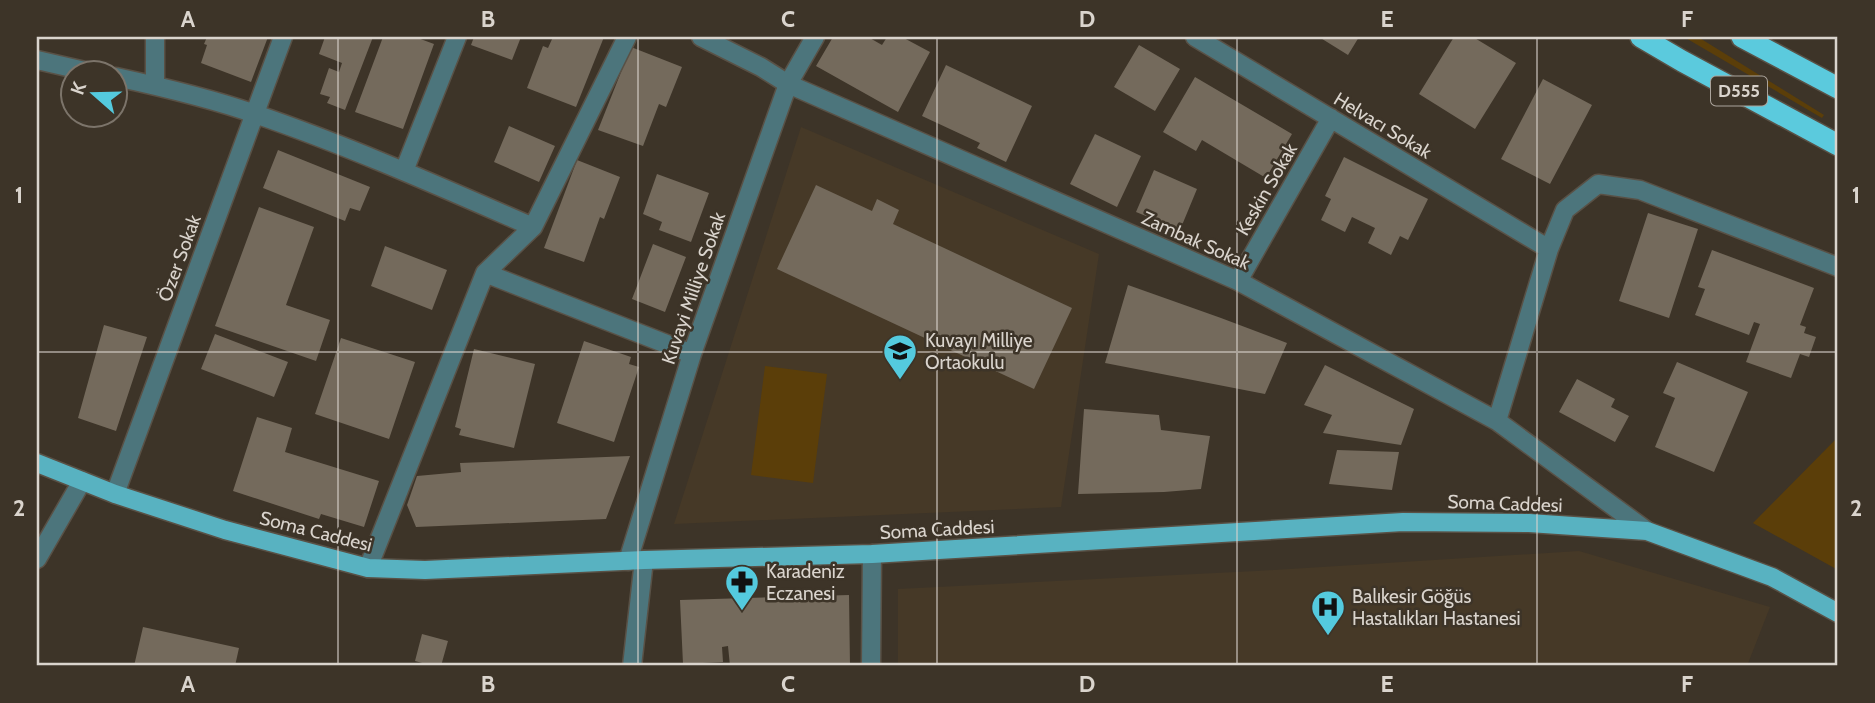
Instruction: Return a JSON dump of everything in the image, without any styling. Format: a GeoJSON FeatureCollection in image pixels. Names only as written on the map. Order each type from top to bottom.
{"type":"FeatureCollection","features":[{"type":"Feature","properties":{"kind":"highway","name":"D555"},"geometry":{"type":"LineString","coordinates":[[1641,37],[1838,145]]}},
{"type":"Feature","properties":{"kind":"highway","name":"D555"},"geometry":{"type":"LineString","coordinates":[[1742,37],[1838,88]]}},
{"type":"Feature","properties":{"kind":"main road","name":"Soma Caddesi"},"geometry":{"type":"LineString","coordinates":[[37,463],[115,494],[225,530],[368,568],[425,570],[636,560],[872,554],[1403,522],[1529,523],[1647,531],[1772,577],[1838,613]]}},
{"type":"Feature","properties":{"kind":"street"},"geometry":{"type":"LineString","coordinates":[[155,37],[155,85]]}},
{"type":"Feature","properties":{"kind":"street","name":"Özer Sokak"},"geometry":{"type":"LineString","coordinates":[[115,494],[283,37]]}},
{"type":"Feature","properties":{"kind":"street"},"geometry":{"type":"LineString","coordinates":[[404,171],[457,37]]}},
{"type":"Feature","properties":{"kind":"street"},"geometry":{"type":"LineString","coordinates":[[368,568],[485,273],[533,227],[627,37]]}},
{"type":"Feature","properties":{"kind":"street","name":"Zambak Sokak"},"geometry":{"type":"LineString","coordinates":[[701,37],[761,67],[788,84],[1238,281],[1497,421],[1647,531]]}},
{"type":"Feature","properties":{"kind":"street","name":"Kuvayi Milliye Sokak"},"geometry":{"type":"LineString","coordinates":[[632,666],[636,560],[692,354],[788,84],[815,37]]}},
{"type":"Feature","properties":{"kind":"street","name":"Helvacı Sokak"},"geometry":{"type":"LineString","coordinates":[[1195,37],[1549,249]]}},
{"type":"Feature","properties":{"kind":"street"},"geometry":{"type":"LineString","coordinates":[[37,60],[60,65]]}},
{"type":"Feature","properties":{"kind":"street"},"geometry":{"type":"LineString","coordinates":[[130,80],[254,113],[404,171],[533,227]]}},
{"type":"Feature","properties":{"kind":"street","name":"Keskin Sokak"},"geometry":{"type":"LineString","coordinates":[[1238,281],[1331,118]]}},
{"type":"Feature","properties":{"kind":"street"},"geometry":{"type":"LineString","coordinates":[[1497,421],[1549,249],[1565,210],[1598,184],[1640,190],[1838,267]]}},
{"type":"Feature","properties":{"kind":"street"},"geometry":{"type":"LineString","coordinates":[[485,273],[692,354]]}},
{"type":"Feature","properties":{"kind":"street"},"geometry":{"type":"LineString","coordinates":[[37,559],[82,481]]}},
{"type":"Feature","properties":{"kind":"street"},"geometry":{"type":"LineString","coordinates":[[871,666],[872,554]]}},
{"type":"Feature","properties":{"kind":"shaded area"},"geometry":{"type":"Polygon","coordinates":[[[1684,37],[1698,37],[1824,115],[1822,118],[1684,37]]]}},
{"type":"Feature","properties":{"kind":"shaded area","name":"Kuvayı Milliye Ortaokulu"},"geometry":{"type":"Polygon","coordinates":[[[801,127],[1099,254],[1061,507],[674,524],[801,127]]]}},
{"type":"Feature","properties":{"kind":"shaded area"},"geometry":{"type":"Polygon","coordinates":[[[765,366],[827,374],[813,483],[751,475],[765,366]]]}},
{"type":"Feature","properties":{"kind":"shaded area"},"geometry":{"type":"Polygon","coordinates":[[[1838,437],[1838,570],[1753,523],[1838,437]]]}},
{"type":"Feature","properties":{"kind":"shaded area","name":"Balıkesir Göğüs Hastalıkları Hastanesi"},"geometry":{"type":"Polygon","coordinates":[[[1579,551],[1770,607],[1747,666],[898,666],[898,589],[1579,551]]]}},
{"type":"Feature","properties":{"kind":"building"},"geometry":{"type":"Polygon","coordinates":[[[207,37],[268,37],[251,82],[201,63],[207,37]]]}},
{"type":"Feature","properties":{"kind":"building"},"geometry":{"type":"Polygon","coordinates":[[[325,37],[373,37],[345,110],[327,103],[330,97],[320,94],[329,68],[339,72],[342,63],[319,54],[325,37]]]}},
{"type":"Feature","properties":{"kind":"building"},"geometry":{"type":"Polygon","coordinates":[[[383,37],[415,37],[434,44],[403,129],[355,112],[383,37]]]}},
{"type":"Feature","properties":{"kind":"building"},"geometry":{"type":"Polygon","coordinates":[[[474,37],[521,37],[512,60],[471,45],[474,37]]]}},
{"type":"Feature","properties":{"kind":"building"},"geometry":{"type":"Polygon","coordinates":[[[553,37],[604,37],[576,107],[527,88],[543,46],[548,48],[553,37]]]}},
{"type":"Feature","properties":{"kind":"building"},"geometry":{"type":"Polygon","coordinates":[[[833,37],[868,37],[882,45],[887,37],[902,37],[930,52],[898,112],[816,66],[833,37]]]}},
{"type":"Feature","properties":{"kind":"building"},"geometry":{"type":"Polygon","coordinates":[[[1319,37],[1359,37],[1348,55],[1319,37]]]}},
{"type":"Feature","properties":{"kind":"building"},"geometry":{"type":"Polygon","coordinates":[[[1454,37],[1473,37],[1516,63],[1475,129],[1419,94],[1454,37]]]}},
{"type":"Feature","properties":{"kind":"building"},"geometry":{"type":"Polygon","coordinates":[[[1139,45],[1180,69],[1155,111],[1114,87],[1139,45]]]}},
{"type":"Feature","properties":{"kind":"building"},"geometry":{"type":"Polygon","coordinates":[[[631,47],[682,67],[666,107],[659,104],[643,146],[598,130],[631,47]]]}},
{"type":"Feature","properties":{"kind":"building"},"geometry":{"type":"Polygon","coordinates":[[[946,65],[1032,106],[1006,162],[977,148],[980,143],[922,116],[946,65]]]}},
{"type":"Feature","properties":{"kind":"building"},"geometry":{"type":"Polygon","coordinates":[[[1195,77],[1292,134],[1266,178],[1202,140],[1196,151],[1163,132],[1195,77]]]}},
{"type":"Feature","properties":{"kind":"building"},"geometry":{"type":"Polygon","coordinates":[[[1543,79],[1592,105],[1550,184],[1501,159],[1543,79]]]}},
{"type":"Feature","properties":{"kind":"building"},"geometry":{"type":"Polygon","coordinates":[[[509,126],[555,146],[539,182],[494,162],[509,126]]]}},
{"type":"Feature","properties":{"kind":"building"},"geometry":{"type":"Polygon","coordinates":[[[1095,134],[1141,156],[1117,207],[1070,184],[1095,134]]]}},
{"type":"Feature","properties":{"kind":"building"},"geometry":{"type":"Polygon","coordinates":[[[278,150],[370,187],[360,211],[350,208],[345,221],[263,188],[278,150]]]}},
{"type":"Feature","properties":{"kind":"building"},"geometry":{"type":"Polygon","coordinates":[[[1344,157],[1428,199],[1408,240],[1400,236],[1391,255],[1368,243],[1375,228],[1352,217],[1345,232],[1321,220],[1331,199],[1325,196],[1344,157]]]}},
{"type":"Feature","properties":{"kind":"building"},"geometry":{"type":"Polygon","coordinates":[[[577,160],[620,177],[604,219],[600,217],[584,262],[544,248],[577,160]]]}},
{"type":"Feature","properties":{"kind":"building"},"geometry":{"type":"Polygon","coordinates":[[[1154,170],[1197,189],[1180,230],[1136,212],[1154,170]]]}},
{"type":"Feature","properties":{"kind":"building"},"geometry":{"type":"Polygon","coordinates":[[[657,174],[709,193],[691,242],[659,230],[662,222],[643,214],[657,174]]]}},
{"type":"Feature","properties":{"kind":"building"},"geometry":{"type":"Polygon","coordinates":[[[816,185],[872,211],[877,199],[899,210],[893,224],[1072,308],[1034,389],[777,269],[816,185]]]}},
{"type":"Feature","properties":{"kind":"building"},"geometry":{"type":"Polygon","coordinates":[[[259,207],[314,227],[286,305],[330,320],[316,361],[215,326],[259,207]]]}},
{"type":"Feature","properties":{"kind":"building"},"geometry":{"type":"Polygon","coordinates":[[[1648,213],[1698,229],[1669,318],[1619,301],[1648,213]]]}},
{"type":"Feature","properties":{"kind":"building"},"geometry":{"type":"Polygon","coordinates":[[[653,244],[686,257],[665,312],[632,299],[653,244]]]}},
{"type":"Feature","properties":{"kind":"building"},"geometry":{"type":"Polygon","coordinates":[[[385,246],[447,270],[432,310],[371,286],[385,246]]]}},
{"type":"Feature","properties":{"kind":"building"},"geometry":{"type":"Polygon","coordinates":[[[1712,250],[1814,288],[1800,325],[1806,327],[1804,333],[1816,337],[1809,357],[1800,354],[1791,378],[1746,362],[1760,324],[1754,322],[1749,335],[1695,315],[1705,289],[1698,287],[1712,250]]]}},
{"type":"Feature","properties":{"kind":"building"},"geometry":{"type":"Polygon","coordinates":[[[1128,285],[1287,343],[1265,394],[1105,363],[1128,285]]]}},
{"type":"Feature","properties":{"kind":"building"},"geometry":{"type":"Polygon","coordinates":[[[104,325],[147,337],[116,431],[78,418],[104,325]]]}},
{"type":"Feature","properties":{"kind":"building"},"geometry":{"type":"Polygon","coordinates":[[[215,334],[288,362],[274,397],[201,369],[215,334]]]}},
{"type":"Feature","properties":{"kind":"building"},"geometry":{"type":"Polygon","coordinates":[[[341,338],[415,362],[389,439],[315,414],[341,338]]]}},
{"type":"Feature","properties":{"kind":"building"},"geometry":{"type":"Polygon","coordinates":[[[584,341],[631,357],[629,364],[639,367],[614,442],[557,423],[584,341]]]}},
{"type":"Feature","properties":{"kind":"building"},"geometry":{"type":"Polygon","coordinates":[[[474,349],[535,364],[514,448],[459,435],[461,429],[455,427],[474,349]]]}},
{"type":"Feature","properties":{"kind":"building"},"geometry":{"type":"Polygon","coordinates":[[[1677,362],[1748,392],[1714,472],[1655,447],[1675,398],[1663,393],[1677,362]]]}},
{"type":"Feature","properties":{"kind":"building"},"geometry":{"type":"Polygon","coordinates":[[[1325,365],[1414,409],[1401,445],[1323,433],[1332,415],[1304,405],[1325,365]]]}},
{"type":"Feature","properties":{"kind":"building"},"geometry":{"type":"Polygon","coordinates":[[[1577,379],[1615,399],[1611,407],[1629,416],[1615,442],[1559,412],[1577,379]]]}},
{"type":"Feature","properties":{"kind":"building"},"geometry":{"type":"Polygon","coordinates":[[[1084,409],[1159,415],[1161,430],[1210,436],[1201,489],[1078,494],[1084,409]]]}},
{"type":"Feature","properties":{"kind":"building"},"geometry":{"type":"Polygon","coordinates":[[[257,417],[292,428],[285,452],[379,481],[364,527],[321,514],[319,519],[233,491],[257,417]]]}},
{"type":"Feature","properties":{"kind":"building"},"geometry":{"type":"Polygon","coordinates":[[[1337,450],[1399,452],[1392,490],[1329,484],[1337,450]]]}},
{"type":"Feature","properties":{"kind":"building"},"geometry":{"type":"Polygon","coordinates":[[[630,456],[606,519],[416,527],[407,505],[417,476],[461,472],[460,463],[630,456]]]}},
{"type":"Feature","properties":{"kind":"building"},"geometry":{"type":"Polygon","coordinates":[[[849,595],[850,666],[730,666],[728,646],[722,647],[723,662],[683,664],[680,600],[849,595]]]}},
{"type":"Feature","properties":{"kind":"building"},"geometry":{"type":"Polygon","coordinates":[[[143,627],[239,648],[235,666],[134,666],[143,627]]]}},
{"type":"Feature","properties":{"kind":"building"},"geometry":{"type":"Polygon","coordinates":[[[422,634],[448,641],[441,666],[415,661],[422,634]]]}},
{"type":"Feature","properties":{"kind":"place","name":"Kuvayı Milliye Ortaokulu"},"geometry":{"type":"Point","coordinates":[900,381]}},
{"type":"Feature","properties":{"kind":"place","name":"Karadeniz Eczanesi"},"geometry":{"type":"Point","coordinates":[742,612]}},
{"type":"Feature","properties":{"kind":"place","name":"Balıkesir Göğüs Hastalıkları Hastanesi"},"geometry":{"type":"Point","coordinates":[1328,637]}}]}
